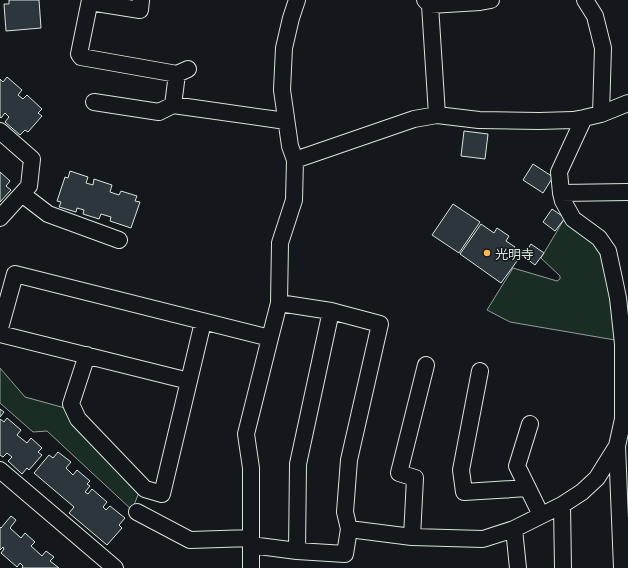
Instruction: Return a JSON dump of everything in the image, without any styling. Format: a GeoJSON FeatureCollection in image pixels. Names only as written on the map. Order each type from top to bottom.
{"type":"FeatureCollection","features":[{"type":"Feature","properties":{"kind":"street"},"geometry":{"type":"LineString","coordinates":[[141,0],[140,10],[90,1],[80,54],[81,57],[182,72],[173,105]]}},
{"type":"Feature","properties":{"kind":"street"},"geometry":{"type":"LineString","coordinates":[[251,568],[251,468],[246,434],[279,303],[280,243],[294,200],[295,160],[290,146],[282,90],[284,48],[297,0]]}},
{"type":"Feature","properties":{"kind":"street"},"geometry":{"type":"LineString","coordinates":[[585,0],[595,16],[603,48],[601,114]]}},
{"type":"Feature","properties":{"kind":"street"},"geometry":{"type":"LineString","coordinates":[[437,115],[428,3],[483,1]]}},
{"type":"Feature","properties":{"kind":"street"},"geometry":{"type":"LineString","coordinates":[[94,102],[159,112],[173,105],[286,121]]}},
{"type":"Feature","properties":{"kind":"street"},"geometry":{"type":"LineString","coordinates":[[295,160],[414,119],[437,115],[479,120],[573,120],[601,114],[628,103]]}},
{"type":"Feature","properties":{"kind":"street"},"geometry":{"type":"LineString","coordinates":[[584,118],[559,172],[563,201],[574,219],[599,238],[608,251],[618,298],[624,344],[623,419],[617,446],[622,568]]}},
{"type":"Feature","properties":{"kind":"street"},"geometry":{"type":"LineString","coordinates":[[0,131],[32,159],[29,186],[0,218]]}},
{"type":"Feature","properties":{"kind":"street"},"geometry":{"type":"LineString","coordinates":[[561,193],[628,192]]}},
{"type":"Feature","properties":{"kind":"street"},"geometry":{"type":"LineString","coordinates":[[22,194],[48,214],[119,240]]}},
{"type":"Feature","properties":{"kind":"street"},"geometry":{"type":"LineString","coordinates":[[0,328],[15,274],[270,338]]}},
{"type":"Feature","properties":{"kind":"street"},"geometry":{"type":"LineString","coordinates":[[137,512],[190,540],[251,541],[297,551],[345,554],[349,528],[345,512],[349,460],[380,324],[331,311],[279,303]]}},
{"type":"Feature","properties":{"kind":"street"},"geometry":{"type":"LineString","coordinates":[[297,551],[298,464],[331,311]]}},
{"type":"Feature","properties":{"kind":"street"},"geometry":{"type":"LineString","coordinates":[[87,355],[71,404],[78,419],[145,489],[162,494],[203,322]]}},
{"type":"Feature","properties":{"kind":"street"},"geometry":{"type":"LineString","coordinates":[[0,334],[189,381]]}},
{"type":"Feature","properties":{"kind":"street"},"geometry":{"type":"LineString","coordinates":[[412,537],[415,478],[399,473],[426,366]]}},
{"type":"Feature","properties":{"kind":"street"},"geometry":{"type":"LineString","coordinates":[[480,371],[461,470],[464,492],[528,488]]}},
{"type":"Feature","properties":{"kind":"street"},"geometry":{"type":"LineString","coordinates":[[530,424],[517,466],[541,515]]}},
{"type":"Feature","properties":{"kind":"street"},"geometry":{"type":"LineString","coordinates":[[349,528],[412,537],[483,539],[514,529],[582,492],[597,478],[617,446]]}},
{"type":"Feature","properties":{"kind":"street"},"geometry":{"type":"LineString","coordinates":[[0,470],[115,568]]}},
{"type":"Feature","properties":{"kind":"street"},"geometry":{"type":"LineString","coordinates":[[562,504],[563,568]]}},
{"type":"Feature","properties":{"kind":"street"},"geometry":{"type":"LineString","coordinates":[[514,529],[518,568]]}},
{"type":"Feature","properties":{"kind":"green space"},"geometry":{"type":"Polygon","coordinates":[[[566,216],[605,254],[615,340],[510,322],[487,310],[513,268],[557,281],[560,279],[560,276],[541,258],[566,216]]]}},
{"type":"Feature","properties":{"kind":"green space"},"geometry":{"type":"Polygon","coordinates":[[[0,368],[25,397],[65,408],[140,490],[132,510],[47,431],[33,432],[0,403],[0,368]]]}},
{"type":"Feature","properties":{"kind":"building"},"geometry":{"type":"Polygon","coordinates":[[[9,0],[39,0],[41,28],[6,31],[4,4],[9,4],[9,0]]]}},
{"type":"Feature","properties":{"kind":"building"},"geometry":{"type":"Polygon","coordinates":[[[7,77],[22,90],[18,95],[23,99],[27,95],[42,109],[38,113],[42,116],[28,132],[25,130],[20,135],[5,122],[9,117],[5,113],[1,118],[0,117],[0,79],[3,82],[7,77]]]}},
{"type":"Feature","properties":{"kind":"building"},"geometry":{"type":"Polygon","coordinates":[[[464,131],[488,134],[485,159],[461,156],[464,131]]]}},
{"type":"Feature","properties":{"kind":"building"},"geometry":{"type":"Polygon","coordinates":[[[533,164],[553,177],[543,193],[523,180],[533,164]]]}},
{"type":"Feature","properties":{"kind":"building"},"geometry":{"type":"Polygon","coordinates":[[[70,171],[88,177],[86,183],[93,185],[94,179],[112,185],[110,192],[119,195],[121,191],[137,196],[135,201],[140,202],[131,228],[110,221],[111,217],[101,214],[99,219],[83,214],[84,210],[77,208],[76,212],[59,207],[61,202],[57,201],[65,177],[68,178],[70,171]]]}},
{"type":"Feature","properties":{"kind":"building"},"geometry":{"type":"Polygon","coordinates":[[[0,172],[10,181],[6,186],[11,190],[0,202],[0,172]]]}},
{"type":"Feature","properties":{"kind":"building"},"geometry":{"type":"Polygon","coordinates":[[[453,204],[480,222],[459,253],[432,235],[453,204]]]}},
{"type":"Feature","properties":{"kind":"building"},"geometry":{"type":"Polygon","coordinates":[[[552,209],[565,218],[555,231],[543,222],[552,209]]]}},
{"type":"Feature","properties":{"kind":"building","name":"光明寺"},"geometry":{"type":"Polygon","coordinates":[[[481,224],[494,233],[497,228],[509,236],[506,241],[515,247],[512,251],[520,257],[501,283],[460,254],[481,224]]]}},
{"type":"Feature","properties":{"kind":"building"},"geometry":{"type":"Polygon","coordinates":[[[531,244],[544,253],[535,265],[523,256],[531,244]]]}},
{"type":"Feature","properties":{"kind":"building"},"geometry":{"type":"Polygon","coordinates":[[[0,409],[4,412],[0,417],[0,409]]]}},
{"type":"Feature","properties":{"kind":"building"},"geometry":{"type":"Polygon","coordinates":[[[7,418],[21,430],[17,435],[27,443],[31,438],[42,448],[38,452],[42,455],[29,470],[27,468],[22,474],[8,461],[12,457],[7,453],[3,457],[0,455],[0,419],[4,422],[7,418]]]}},
{"type":"Feature","properties":{"kind":"building"},"geometry":{"type":"Polygon","coordinates":[[[58,452],[71,462],[66,468],[73,475],[77,470],[90,481],[87,484],[90,486],[85,492],[88,494],[92,489],[107,502],[103,507],[106,510],[110,506],[125,518],[119,525],[122,528],[107,545],[69,513],[74,507],[34,473],[49,455],[53,458],[58,452]]]}},
{"type":"Feature","properties":{"kind":"building"},"geometry":{"type":"Polygon","coordinates":[[[11,516],[16,520],[10,528],[21,538],[25,533],[35,542],[31,546],[42,556],[46,551],[54,557],[50,561],[59,568],[22,568],[23,566],[20,563],[17,567],[1,553],[4,549],[3,547],[0,550],[0,527],[1,528],[11,516]]]}},
{"type":"Feature","properties":{"kind":"place","name":"光明寺"},"geometry":{"type":"Point","coordinates":[487,253]}}]}
